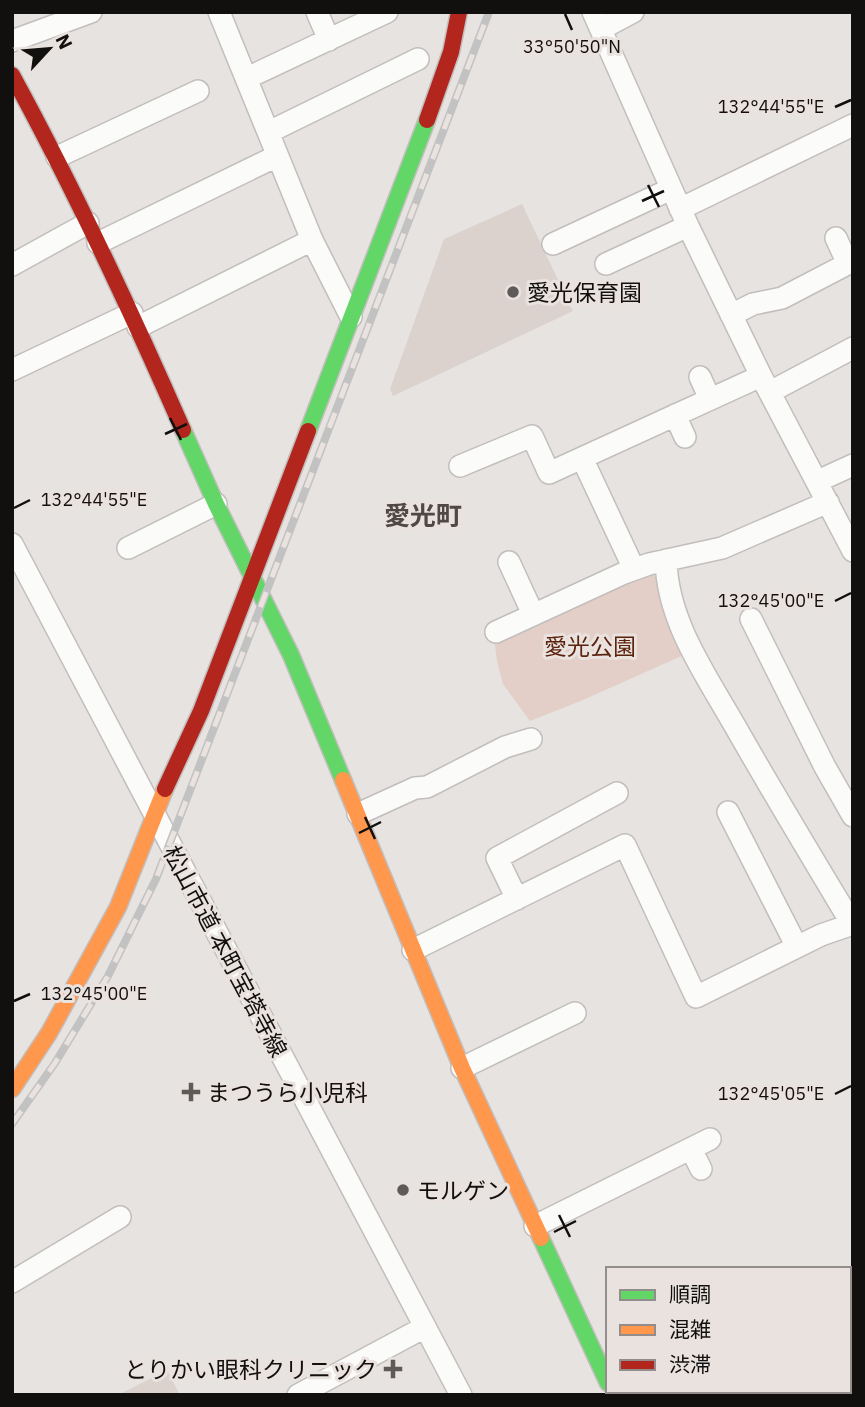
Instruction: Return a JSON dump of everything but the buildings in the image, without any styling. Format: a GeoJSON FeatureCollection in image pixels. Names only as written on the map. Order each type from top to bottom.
{"type":"FeatureCollection","features":[{"type":"Feature","properties":{"kind":"street"},"geometry":{"type":"LineString","coordinates":[[12,41],[91,12]]}},
{"type":"Feature","properties":{"kind":"street"},"geometry":{"type":"LineString","coordinates":[[219,12],[312,240],[351,317]]}},
{"type":"Feature","properties":{"kind":"street"},"geometry":{"type":"LineString","coordinates":[[317,12],[329,40]]}},
{"type":"Feature","properties":{"kind":"street"},"geometry":{"type":"LineString","coordinates":[[247,78],[387,12]]}},
{"type":"Feature","properties":{"kind":"street"},"geometry":{"type":"LineString","coordinates":[[12,1089],[49,1033],[112,918],[154,814],[201,711],[415,153],[451,52],[459,12]]}},
{"type":"Feature","properties":{"kind":"street"},"geometry":{"type":"LineString","coordinates":[[633,12],[597,21],[679,208],[765,384],[853,551]]}},
{"type":"Feature","properties":{"kind":"street"},"geometry":{"type":"LineString","coordinates":[[269,132],[418,59]]}},
{"type":"Feature","properties":{"kind":"street"},"geometry":{"type":"LineString","coordinates":[[12,75],[57,157],[135,320],[216,504],[291,656],[462,1068],[606,1379]]}},
{"type":"Feature","properties":{"kind":"street"},"geometry":{"type":"LineString","coordinates":[[57,157],[198,91]]}},
{"type":"Feature","properties":{"kind":"street"},"geometry":{"type":"LineString","coordinates":[[553,244],[679,208],[853,125]]}},
{"type":"Feature","properties":{"kind":"street"},"geometry":{"type":"LineString","coordinates":[[98,243],[277,156]]}},
{"type":"Feature","properties":{"kind":"street"},"geometry":{"type":"LineString","coordinates":[[606,264],[679,208]]}},
{"type":"Feature","properties":{"kind":"street"},"geometry":{"type":"LineString","coordinates":[[12,265],[88,223]]}},
{"type":"Feature","properties":{"kind":"street"},"geometry":{"type":"LineString","coordinates":[[731,315],[753,304],[782,298],[850,263],[836,238]]}},
{"type":"Feature","properties":{"kind":"street"},"geometry":{"type":"LineString","coordinates":[[12,370],[135,320],[312,240]]}},
{"type":"Feature","properties":{"kind":"street"},"geometry":{"type":"LineString","coordinates":[[460,466],[532,436],[549,473],[710,399],[765,384],[853,348]]}},
{"type":"Feature","properties":{"kind":"street"},"geometry":{"type":"LineString","coordinates":[[700,377],[710,399]]}},
{"type":"Feature","properties":{"kind":"street"},"geometry":{"type":"LineString","coordinates":[[675,415],[685,437]]}},
{"type":"Feature","properties":{"kind":"street"},"geometry":{"type":"LineString","coordinates":[[582,458],[634,569]]}},
{"type":"Feature","properties":{"kind":"street"},"geometry":{"type":"LineString","coordinates":[[818,481],[853,465]]}},
{"type":"Feature","properties":{"kind":"street"},"geometry":{"type":"LineString","coordinates":[[496,632],[634,569],[732,545],[828,502]]}},
{"type":"Feature","properties":{"kind":"street"},"geometry":{"type":"LineString","coordinates":[[128,548],[216,504]]}},
{"type":"Feature","properties":{"kind":"street","name":"松山市道 本町宝塔寺線"},"geometry":{"type":"LineString","coordinates":[[15,555],[461,1395]]}},
{"type":"Feature","properties":{"kind":"street"},"geometry":{"type":"LineString","coordinates":[[414,950],[625,845],[696,997],[797,947],[853,924],[750,754],[692,650],[669,595],[666,561]]}},
{"type":"Feature","properties":{"kind":"street"},"geometry":{"type":"LineString","coordinates":[[509,562],[533,614]]}},
{"type":"Feature","properties":{"kind":"street"},"geometry":{"type":"LineString","coordinates":[[751,619],[825,767],[852,813]]}},
{"type":"Feature","properties":{"kind":"street"},"geometry":{"type":"LineString","coordinates":[[358,814],[415,788],[427,788],[505,747],[531,739]]}},
{"type":"Feature","properties":{"kind":"street"},"geometry":{"type":"LineString","coordinates":[[517,899],[497,858],[617,793]]}},
{"type":"Feature","properties":{"kind":"street"},"geometry":{"type":"LineString","coordinates":[[729,812],[797,947]]}},
{"type":"Feature","properties":{"kind":"street"},"geometry":{"type":"LineString","coordinates":[[462,1068],[575,1013]]}},
{"type":"Feature","properties":{"kind":"street"},"geometry":{"type":"LineString","coordinates":[[536,1226],[701,1144],[701,1168]]}},
{"type":"Feature","properties":{"kind":"street"},"geometry":{"type":"LineString","coordinates":[[12,1282],[120,1217]]}},
{"type":"Feature","properties":{"kind":"street"},"geometry":{"type":"LineString","coordinates":[[298,1395],[425,1327]]}},
{"type":"Feature","properties":{"kind":"shaded area"},"geometry":{"type":"Polygon","coordinates":[[[522,204],[573,311],[393,396],[390,389],[444,239],[522,204]]]}},
{"type":"Feature","properties":{"kind":"shaded area"},"geometry":{"type":"Polygon","coordinates":[[[167,1370],[180,1395],[118,1395],[167,1370]]]}},
{"type":"Feature","properties":{"kind":"green space","name":"愛光公園"},"geometry":{"type":"Polygon","coordinates":[[[650,571],[658,580],[686,654],[530,721],[503,684],[494,637],[650,571]]]}},
{"type":"Feature","properties":{"kind":"railway"},"geometry":{"type":"LineString","coordinates":[[12,1124],[55,1063],[108,976],[156,879],[489,12]]}},
{"type":"Feature","properties":{"kind":"traffic: fast"},"geometry":{"type":"LineString","coordinates":[[308,431],[427,120]]}},
{"type":"Feature","properties":{"kind":"traffic: fast"},"geometry":{"type":"LineString","coordinates":[[183,430],[216,504],[291,655],[343,780]]}},
{"type":"Feature","properties":{"kind":"traffic: fast"},"geometry":{"type":"LineString","coordinates":[[541,1238],[606,1379]]}},
{"type":"Feature","properties":{"kind":"traffic: fast"},"geometry":{"type":"LineString","coordinates":[[829,1395],[832,1393]]}},
{"type":"Feature","properties":{"kind":"traffic: slow"},"geometry":{"type":"LineString","coordinates":[[343,780],[462,1068],[541,1238]]}},
{"type":"Feature","properties":{"kind":"traffic: slow"},"geometry":{"type":"LineString","coordinates":[[12,1089],[49,1033],[118,907],[165,789]]}},
{"type":"Feature","properties":{"kind":"traffic: jam"},"geometry":{"type":"LineString","coordinates":[[427,120],[451,52],[459,12]]}},
{"type":"Feature","properties":{"kind":"traffic: jam"},"geometry":{"type":"LineString","coordinates":[[12,75],[101,250],[183,430]]}},
{"type":"Feature","properties":{"kind":"traffic: jam"},"geometry":{"type":"LineString","coordinates":[[165,789],[201,711],[308,431]]}},
{"type":"Feature","properties":{"kind":"traffic: jam"},"geometry":{"type":"LineString","coordinates":[[771,1395],[774,1393]]}},
{"type":"Feature","properties":{"kind":"place","name":"愛光保育園"},"geometry":{"type":"Point","coordinates":[513,292]}},
{"type":"Feature","properties":{"kind":"place","name":"まつうら小児科"},"geometry":{"type":"Point","coordinates":[191,1092]}},
{"type":"Feature","properties":{"kind":"place","name":"モルゲン"},"geometry":{"type":"Point","coordinates":[403,1190]}},
{"type":"Feature","properties":{"kind":"place","name":"とりかい眼科クリニック"},"geometry":{"type":"Point","coordinates":[393,1369]}},
{"type":"Feature","properties":{"kind":"district","name":"愛光町"},"geometry":{"type":"Point","coordinates":[423,515]}}]}
